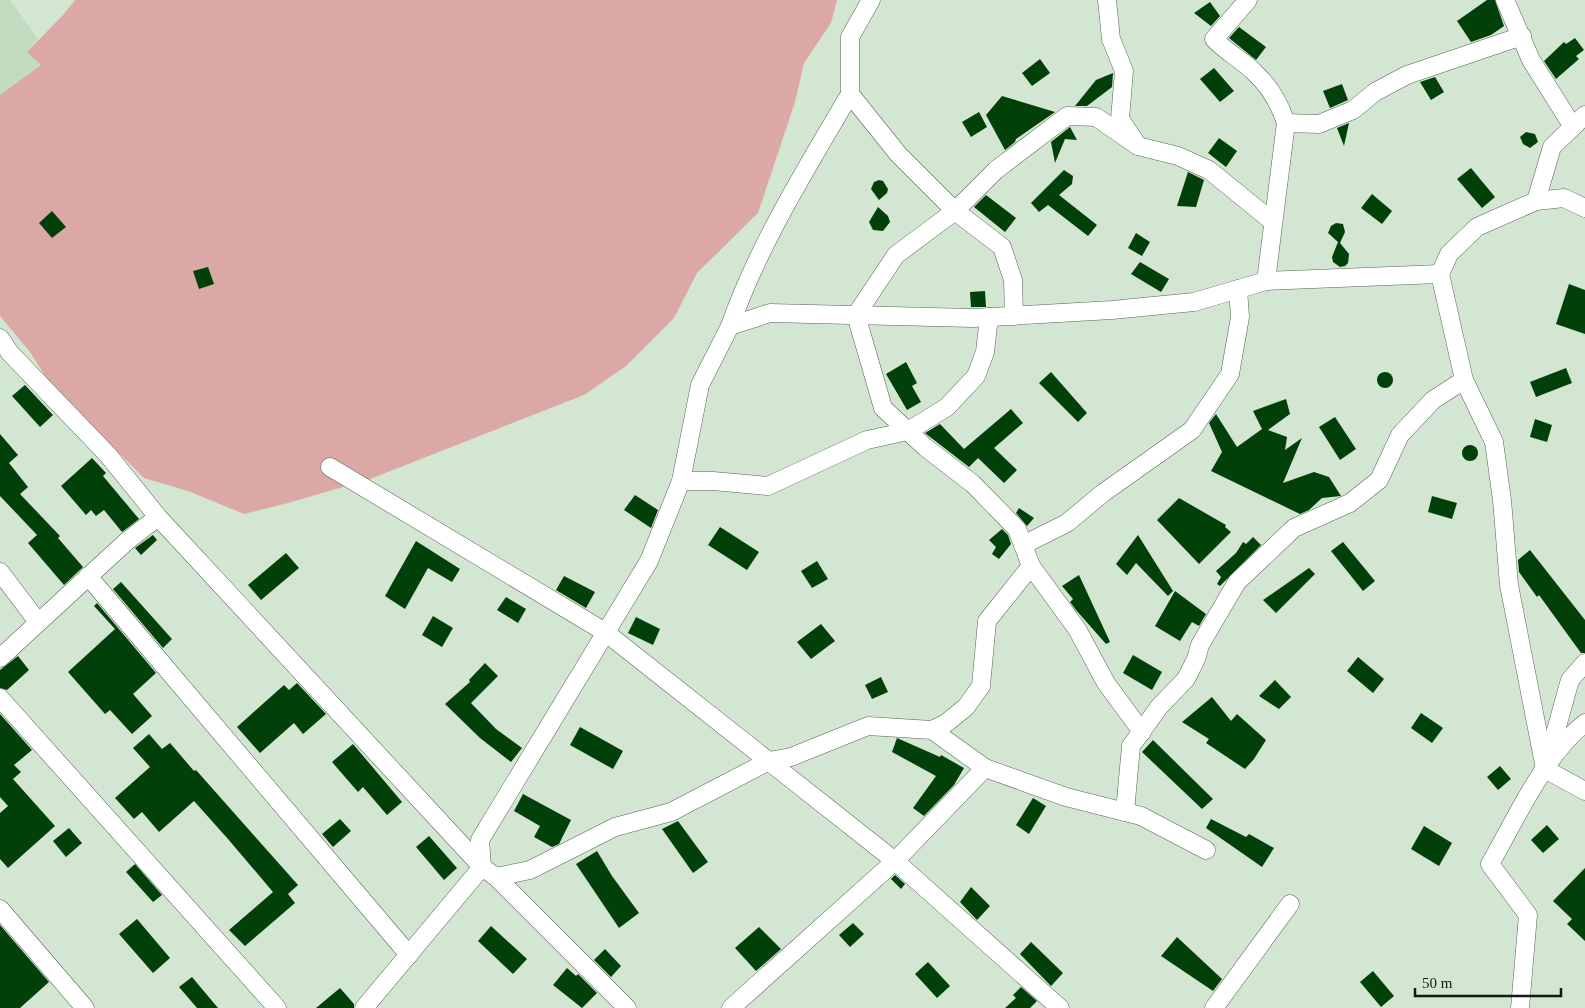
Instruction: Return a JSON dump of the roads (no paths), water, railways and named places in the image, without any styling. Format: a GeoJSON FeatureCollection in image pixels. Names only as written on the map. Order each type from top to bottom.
{"type":"FeatureCollection","features":[{"type":"Feature","properties":{"kind":"street"},"geometry":{"type":"LineString","coordinates":[[489,872],[480,840],[649,562],[681,480],[700,385],[730,326],[742,290],[789,199],[850,94],[850,37],[871,0]]}},
{"type":"Feature","properties":{"kind":"street"},"geometry":{"type":"LineString","coordinates":[[1108,0],[1110,39],[1124,71],[1120,119],[1138,146]]}},
{"type":"Feature","properties":{"kind":"street"},"geometry":{"type":"LineString","coordinates":[[1248,0],[1214,39],[1228,54],[1256,73],[1279,104],[1286,123],[1266,281]]}},
{"type":"Feature","properties":{"kind":"street"},"geometry":{"type":"LineString","coordinates":[[1505,0],[1531,60],[1579,121],[1552,147],[1536,201]]}},
{"type":"Feature","properties":{"kind":"street"},"geometry":{"type":"LineString","coordinates":[[1286,123],[1319,124],[1352,110],[1375,92],[1407,75],[1522,36]]}},
{"type":"Feature","properties":{"kind":"street"},"geometry":{"type":"LineString","coordinates":[[850,94],[898,154],[955,212],[1002,247],[1013,280],[1014,316]]}},
{"type":"Feature","properties":{"kind":"street"},"geometry":{"type":"LineString","coordinates":[[856,315],[896,256],[955,212],[996,170],[1067,116],[1096,117],[1138,146],[1178,156],[1209,170],[1273,222]]}},
{"type":"Feature","properties":{"kind":"street"},"geometry":{"type":"LineString","coordinates":[[1545,769],[1509,585],[1502,500],[1494,442],[1464,380],[1440,274],[1449,254],[1477,227],[1536,201],[1564,198],[1585,208]]}},
{"type":"Feature","properties":{"kind":"street"},"geometry":{"type":"LineString","coordinates":[[730,326],[770,313],[1014,316],[1194,302],[1266,281],[1440,274]]}},
{"type":"Feature","properties":{"kind":"street"},"geometry":{"type":"LineString","coordinates":[[1023,545],[1067,523],[1103,493],[1192,430],[1230,374],[1240,316],[1238,289]]}},
{"type":"Feature","properties":{"kind":"street"},"geometry":{"type":"LineString","coordinates":[[856,315],[883,408],[973,484],[1017,529],[1031,566],[1077,629],[1106,683],[1142,732]]}},
{"type":"Feature","properties":{"kind":"street"},"geometry":{"type":"LineString","coordinates":[[681,480],[713,480],[768,486],[867,440],[908,431],[947,407],[976,376],[985,352],[989,317]]}},
{"type":"Feature","properties":{"kind":"street"},"geometry":{"type":"LineString","coordinates":[[0,338],[10,353],[108,455],[158,517],[489,872],[627,1008]]}},
{"type":"Feature","properties":{"kind":"street"},"geometry":{"type":"LineString","coordinates":[[1125,812],[1131,746],[1159,707],[1186,679],[1208,630],[1237,582],[1294,528],[1350,503],[1379,480],[1400,435],[1433,400],[1464,380]]}},
{"type":"Feature","properties":{"kind":"street"},"geometry":{"type":"LineString","coordinates":[[330,466],[605,632],[895,861],[1060,1008]]}},
{"type":"Feature","properties":{"kind":"street"},"geometry":{"type":"LineString","coordinates":[[0,658],[127,541],[158,517]]}},
{"type":"Feature","properties":{"kind":"street"},"geometry":{"type":"LineString","coordinates":[[364,1008],[409,955],[489,872],[530,870],[615,827],[671,812],[769,761],[791,757],[868,726],[932,730],[945,724],[966,707],[982,686],[987,621],[1031,566]]}},
{"type":"Feature","properties":{"kind":"street"},"geometry":{"type":"LineString","coordinates":[[0,572],[38,622]]}},
{"type":"Feature","properties":{"kind":"street"},"geometry":{"type":"LineString","coordinates":[[88,576],[409,955]]}},
{"type":"Feature","properties":{"kind":"street"},"geometry":{"type":"LineString","coordinates":[[1545,769],[1570,680],[1585,663]]}},
{"type":"Feature","properties":{"kind":"street"},"geometry":{"type":"LineString","coordinates":[[0,698],[277,1008]]}},
{"type":"Feature","properties":{"kind":"street"},"geometry":{"type":"LineString","coordinates":[[1520,1008],[1528,915],[1490,864],[1545,769],[1572,733],[1585,723]]}},
{"type":"Feature","properties":{"kind":"street"},"geometry":{"type":"LineString","coordinates":[[932,730],[985,768],[1066,797],[1141,816],[1206,850]]}},
{"type":"Feature","properties":{"kind":"street"},"geometry":{"type":"LineString","coordinates":[[732,1008],[895,861],[985,768]]}},
{"type":"Feature","properties":{"kind":"street"},"geometry":{"type":"LineString","coordinates":[[1545,769],[1585,791]]}},
{"type":"Feature","properties":{"kind":"street"},"geometry":{"type":"LineString","coordinates":[[1214,1008],[1290,904]]}},
{"type":"Feature","properties":{"kind":"street"},"geometry":{"type":"LineString","coordinates":[[0,909],[85,1008]]}}]}
